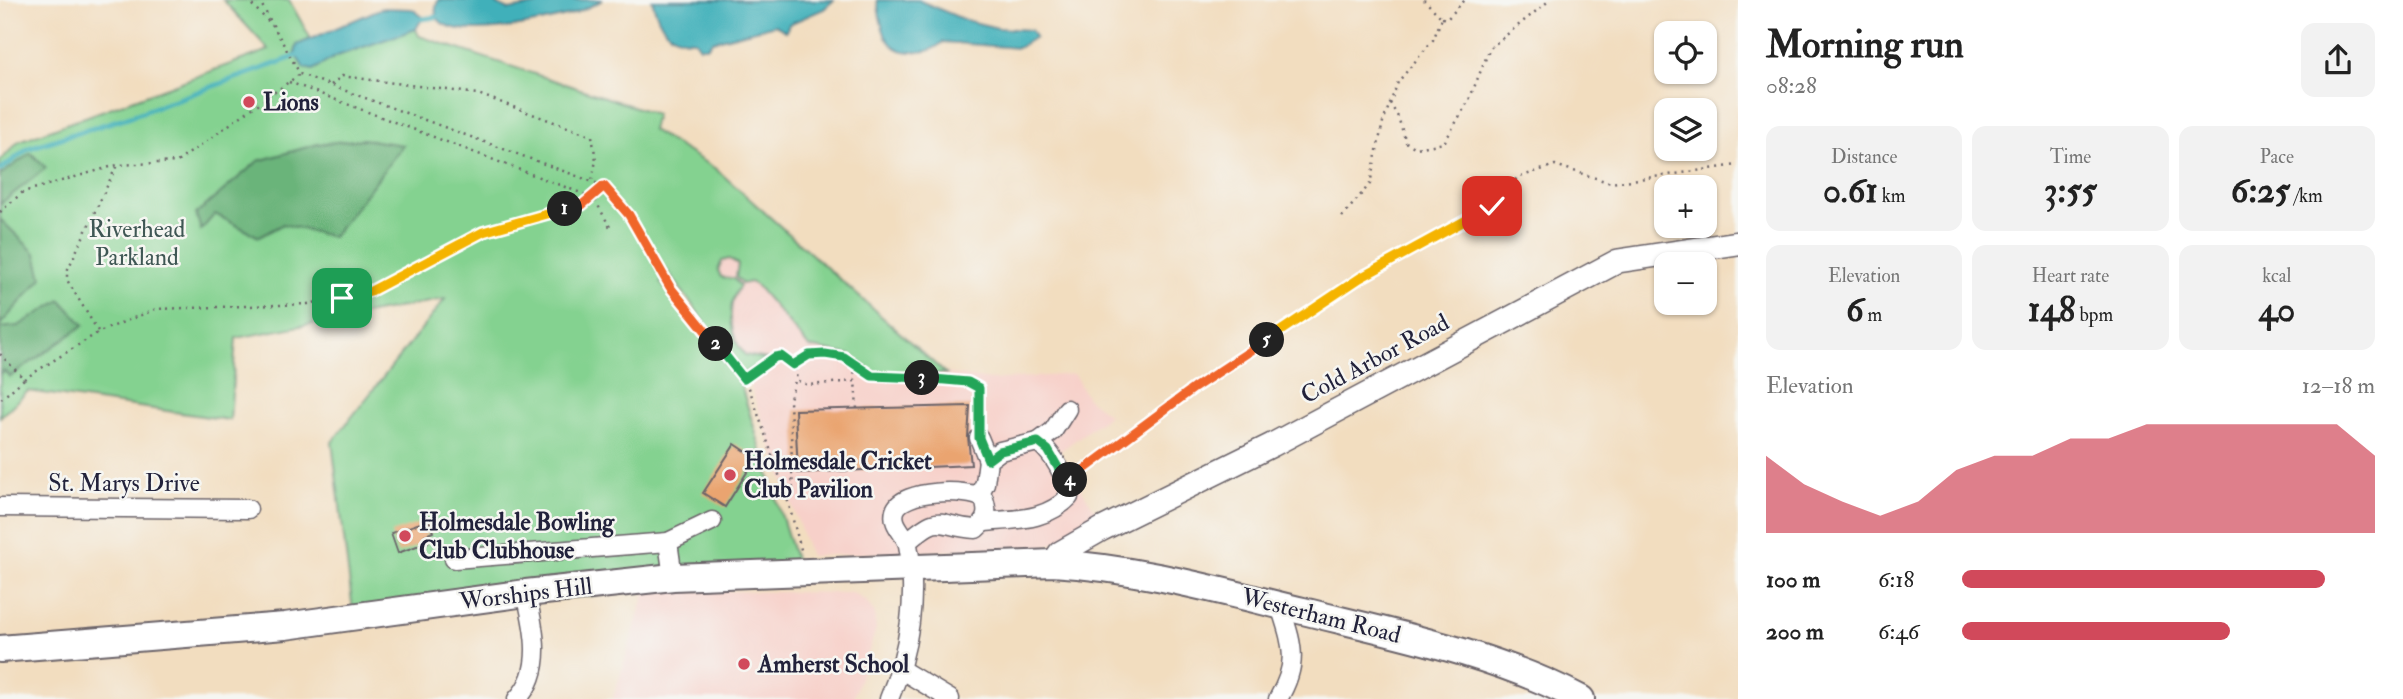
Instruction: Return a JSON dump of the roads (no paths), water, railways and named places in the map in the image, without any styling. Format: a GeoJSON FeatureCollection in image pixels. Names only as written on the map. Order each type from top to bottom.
{"type":"FeatureCollection","features":[{"type":"Feature","properties":{"kind":"highway","name":"Worships Hill"},"geometry":{"type":"LineString","coordinates":[[0,649],[285,626],[526,593],[673,577],[1053,563]]}},
{"type":"Feature","properties":{"kind":"highway","name":"Westerham Road"},"geometry":{"type":"LineString","coordinates":[[1053,563],[1098,566],[1166,578],[1416,639],[1544,691],[1581,699]]}},
{"type":"Feature","properties":{"kind":"main road","name":"Cold Arbor Road"},"geometry":{"type":"LineString","coordinates":[[1053,563],[1060,553],[1102,529],[1272,445],[1618,261],[1738,243]]}},
{"type":"Feature","properties":{"kind":"street"},"geometry":{"type":"LineString","coordinates":[[988,460],[1000,451],[1038,442],[1054,431],[1067,409]]}},
{"type":"Feature","properties":{"kind":"street"},"geometry":{"type":"LineString","coordinates":[[979,438],[988,460],[985,483],[979,495]]}},
{"type":"Feature","properties":{"kind":"street"},"geometry":{"type":"LineString","coordinates":[[907,542],[926,525],[937,520],[976,529],[985,522],[1028,519],[1047,513],[1069,497],[1067,483],[1048,450],[1038,442]]}},
{"type":"Feature","properties":{"kind":"street"},"geometry":{"type":"LineString","coordinates":[[889,699],[908,648],[910,569],[907,542],[895,523],[897,505],[908,496],[979,495],[984,499],[988,511],[985,522]]}},
{"type":"Feature","properties":{"kind":"street","name":"St. Marys Drive"},"geometry":{"type":"LineString","coordinates":[[0,507],[248,509]]}},
{"type":"Feature","properties":{"kind":"street"},"geometry":{"type":"LineString","coordinates":[[454,558],[668,541],[712,521]]}},
{"type":"Feature","properties":{"kind":"street"},"geometry":{"type":"LineString","coordinates":[[668,541],[673,577]]}},
{"type":"Feature","properties":{"kind":"street"},"geometry":{"type":"LineString","coordinates":[[517,699],[525,691],[533,669],[536,645],[526,593]]}},
{"type":"Feature","properties":{"kind":"street"},"geometry":{"type":"LineString","coordinates":[[1278,699],[1293,659],[1293,645],[1280,606]]}},
{"type":"Feature","properties":{"kind":"street"},"geometry":{"type":"LineString","coordinates":[[900,669],[950,699]]}},
{"type":"Feature","properties":{"kind":"water"},"geometry":{"type":"Polygon","coordinates":[[[438,0],[495,0],[496,4],[509,10],[536,5],[541,0],[603,0],[573,14],[540,22],[489,30],[465,30],[447,26],[437,16],[438,0]]]}},
{"type":"Feature","properties":{"kind":"water"},"geometry":{"type":"Polygon","coordinates":[[[652,0],[834,0],[824,9],[789,24],[786,31],[775,25],[712,41],[707,47],[700,47],[695,40],[677,38],[666,30],[652,0]]]}},
{"type":"Feature","properties":{"kind":"water"},"geometry":{"type":"Polygon","coordinates":[[[877,0],[918,0],[965,20],[998,28],[1031,30],[1035,37],[1018,48],[943,42],[926,51],[903,51],[889,42],[885,35],[877,0]]]}},
{"type":"Feature","properties":{"kind":"water"},"geometry":{"type":"Polygon","coordinates":[[[382,8],[412,9],[423,17],[416,29],[337,56],[313,70],[304,68],[295,54],[297,45],[382,8]]]}},
{"type":"Feature","properties":{"kind":"waterway"},"geometry":{"type":"LineString","coordinates":[[422,19],[436,17]]}},
{"type":"Feature","properties":{"kind":"waterway"},"geometry":{"type":"LineString","coordinates":[[0,170],[29,148],[131,116],[297,56]]}},
{"type":"Feature","properties":{"kind":"place","name":"Lions"},"geometry":{"type":"Point","coordinates":[249,102]}},
{"type":"Feature","properties":{"kind":"place","name":"Holmesdale Cricket Club Pavilion"},"geometry":{"type":"Point","coordinates":[730,475]}},
{"type":"Feature","properties":{"kind":"place","name":"Holmesdale Bowling Club Clubhouse"},"geometry":{"type":"Point","coordinates":[405,536]}},
{"type":"Feature","properties":{"kind":"place","name":"Amherst School"},"geometry":{"type":"Point","coordinates":[744,664]}},
{"type":"Feature","properties":{"kind":"park label","name":"Riverhead Parkland"},"geometry":{"type":"Point","coordinates":[137,243]}}]}
